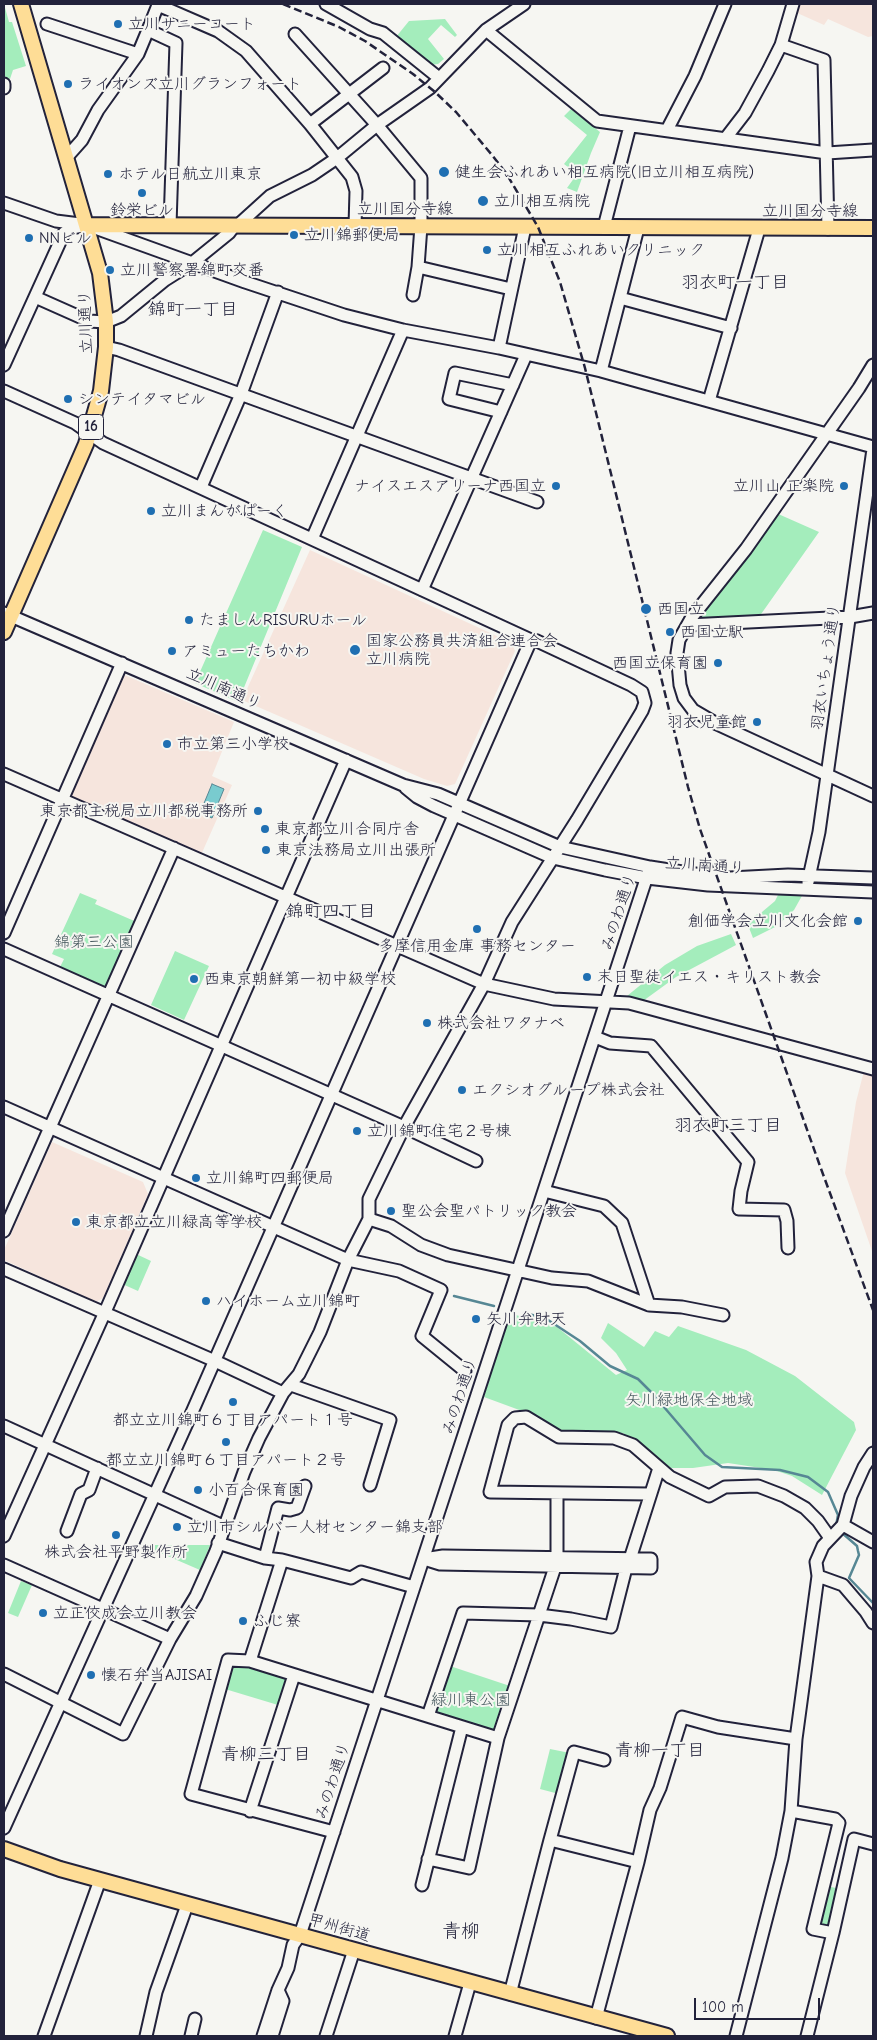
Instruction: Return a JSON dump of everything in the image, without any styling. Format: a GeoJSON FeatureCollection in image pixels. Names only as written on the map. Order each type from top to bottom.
{"type":"FeatureCollection","features":[{"type":"Feature","properties":{"kind":"main road","name":"立川通り"},"geometry":{"type":"LineString","coordinates":[[4,632],[7,614],[90,432],[100,391],[106,348],[106,322],[100,273],[21,4]]}},
{"type":"Feature","properties":{"kind":"main road","name":"立川国分寺線"},"geometry":{"type":"LineString","coordinates":[[87,225],[873,228]]}},
{"type":"Feature","properties":{"kind":"main road","name":"甲州街道"},"geometry":{"type":"LineString","coordinates":[[4,1849],[47,1865],[470,1982],[596,2018],[641,2033],[667,2036]]}},
{"type":"Feature","properties":{"kind":"street"},"geometry":{"type":"LineString","coordinates":[[326,4],[383,34],[439,78]]}},
{"type":"Feature","properties":{"kind":"street"},"geometry":{"type":"LineString","coordinates":[[35,297],[89,321],[106,322],[121,316],[165,280],[192,263],[270,196],[312,175],[337,158],[377,125],[430,88],[486,30],[524,4]]}},
{"type":"Feature","properties":{"kind":"street"},"geometry":{"type":"LineString","coordinates":[[667,130],[695,76],[725,4]]}},
{"type":"Feature","properties":{"kind":"street"},"geometry":{"type":"LineString","coordinates":[[725,139],[745,113],[781,44],[793,4]]}},
{"type":"Feature","properties":{"kind":"street"},"geometry":{"type":"LineString","coordinates":[[66,158],[82,140],[98,110],[138,54],[158,5],[218,31],[246,51],[310,124],[355,182],[355,226]]}},
{"type":"Feature","properties":{"kind":"street"},"geometry":{"type":"LineString","coordinates":[[47,24],[138,54]]}},
{"type":"Feature","properties":{"kind":"street"},"geometry":{"type":"LineString","coordinates":[[148,30],[176,43],[170,225]]}},
{"type":"Feature","properties":{"kind":"street"},"geometry":{"type":"LineString","coordinates":[[486,30],[597,121],[827,153],[873,150]]}},
{"type":"Feature","properties":{"kind":"street"},"geometry":{"type":"LineString","coordinates":[[295,34],[377,125],[421,178],[421,226],[418,267],[413,295]]}},
{"type":"Feature","properties":{"kind":"street"},"geometry":{"type":"LineString","coordinates":[[781,44],[824,60],[828,229]]}},
{"type":"Feature","properties":{"kind":"street"},"geometry":{"type":"LineString","coordinates":[[310,124],[383,68]]}},
{"type":"Feature","properties":{"kind":"street"},"geometry":{"type":"LineString","coordinates":[[604,227],[630,126]]}},
{"type":"Feature","properties":{"kind":"street"},"geometry":{"type":"LineString","coordinates":[[4,203],[56,221],[87,225],[344,315],[403,330],[499,348],[601,371],[873,448]]}},
{"type":"Feature","properties":{"kind":"street"},"geometry":{"type":"LineString","coordinates":[[4,365],[64,233],[72,228],[87,225]]}},
{"type":"Feature","properties":{"kind":"street"},"geometry":{"type":"LineString","coordinates":[[499,348],[525,227]]}},
{"type":"Feature","properties":{"kind":"street"},"geometry":{"type":"LineString","coordinates":[[601,371],[638,228]]}},
{"type":"Feature","properties":{"kind":"street"},"geometry":{"type":"LineString","coordinates":[[709,401],[759,229]]}},
{"type":"Feature","properties":{"kind":"street"},"geometry":{"type":"LineString","coordinates":[[418,267],[511,289]]}},
{"type":"Feature","properties":{"kind":"street"},"geometry":{"type":"LineString","coordinates":[[201,487],[241,394],[278,292]]}},
{"type":"Feature","properties":{"kind":"street"},"geometry":{"type":"LineString","coordinates":[[620,298],[731,328]]}},
{"type":"Feature","properties":{"kind":"street"},"geometry":{"type":"LineString","coordinates":[[312,539],[403,330]]}},
{"type":"Feature","properties":{"kind":"street"},"geometry":{"type":"LineString","coordinates":[[106,348],[118,350],[357,435],[537,502]]}},
{"type":"Feature","properties":{"kind":"street"},"geometry":{"type":"LineString","coordinates":[[422,590],[526,355]]}},
{"type":"Feature","properties":{"kind":"street"},"geometry":{"type":"LineString","coordinates":[[873,365],[746,550],[716,586],[688,625],[679,640],[677,653],[680,685],[684,698],[693,710],[717,724],[873,796]]}},
{"type":"Feature","properties":{"kind":"street"},"geometry":{"type":"LineString","coordinates":[[501,412],[449,399],[455,373],[513,385]]}},
{"type":"Feature","properties":{"kind":"street"},"geometry":{"type":"LineString","coordinates":[[4,391],[90,432],[103,443],[638,688],[644,697],[642,711],[560,847],[512,922],[484,984],[404,1126],[369,1199],[369,1219],[348,1260],[320,1332],[299,1374],[287,1389],[244,1472],[196,1596],[170,1639],[123,1734],[4,1674]]}},
{"type":"Feature","properties":{"kind":"street","name":"羽衣いちょう通り"},"geometry":{"type":"LineString","coordinates":[[807,888],[808,876],[819,832],[828,775],[850,617],[871,487],[873,448]]}},
{"type":"Feature","properties":{"kind":"street"},"geometry":{"type":"LineString","coordinates":[[688,625],[850,617],[873,613]]}},
{"type":"Feature","properties":{"kind":"street","name":"立川南通り"},"geometry":{"type":"LineString","coordinates":[[7,614],[122,662],[402,785],[438,794],[560,847],[648,873],[730,878],[788,875],[873,878]]}},
{"type":"Feature","properties":{"kind":"street"},"geometry":{"type":"LineString","coordinates":[[4,1828],[215,1361],[330,1094],[530,640]]}},
{"type":"Feature","properties":{"kind":"street"},"geometry":{"type":"LineString","coordinates":[[4,933],[122,662]]}},
{"type":"Feature","properties":{"kind":"street"},"geometry":{"type":"LineString","coordinates":[[4,1536],[105,1312],[346,760]]}},
{"type":"Feature","properties":{"kind":"street"},"geometry":{"type":"LineString","coordinates":[[4,774],[484,984],[554,999],[607,1002],[644,1007],[873,1069]]}},
{"type":"Feature","properties":{"kind":"street","name":"立川南通り"},"geometry":{"type":"LineString","coordinates":[[402,785],[418,797],[553,858],[708,884],[873,892]]}},
{"type":"Feature","properties":{"kind":"street"},"geometry":{"type":"LineString","coordinates":[[4,1231],[110,996],[174,848]]}},
{"type":"Feature","properties":{"kind":"street","name":"みのわ通り"},"geometry":{"type":"LineString","coordinates":[[263,2036],[278,1990],[288,1968],[292,1945],[300,1935],[378,1700],[648,873]]}},
{"type":"Feature","properties":{"kind":"street"},"geometry":{"type":"LineString","coordinates":[[4,950],[404,1126],[476,1161]]}},
{"type":"Feature","properties":{"kind":"street"},"geometry":{"type":"LineString","coordinates":[[595,1037],[610,1044],[651,1046],[748,1162],[741,1191],[740,1209],[784,1210],[787,1222],[788,1248]]}},
{"type":"Feature","properties":{"kind":"street"},"geometry":{"type":"LineString","coordinates":[[4,1107],[348,1260],[399,1271],[441,1290],[422,1336],[465,1371]]}},
{"type":"Feature","properties":{"kind":"street"},"geometry":{"type":"LineString","coordinates":[[544,1191],[604,1206],[622,1223],[649,1305]]}},
{"type":"Feature","properties":{"kind":"street"},"geometry":{"type":"LineString","coordinates":[[369,1219],[391,1226],[421,1246],[435,1251],[552,1278],[588,1281],[649,1305],[682,1307],[722,1315]]}},
{"type":"Feature","properties":{"kind":"street"},"geometry":{"type":"LineString","coordinates":[[4,1268],[215,1361],[287,1389],[390,1420],[370,1485]]}},
{"type":"Feature","properties":{"kind":"street"},"geometry":{"type":"LineString","coordinates":[[649,1494],[490,1492],[508,1425],[515,1418],[526,1417],[559,1437],[614,1438],[633,1445],[670,1477],[709,1496],[725,1487],[758,1486],[784,1496],[806,1508],[818,1521],[838,1531],[873,1542]]}},
{"type":"Feature","properties":{"kind":"street"},"geometry":{"type":"LineString","coordinates":[[4,1426],[223,1526]]}},
{"type":"Feature","properties":{"kind":"street"},"geometry":{"type":"LineString","coordinates":[[736,2036],[782,1858],[791,1811],[796,1739],[818,1576],[816,1562],[823,1546],[838,1531],[864,1467],[873,1453]]}},
{"type":"Feature","properties":{"kind":"street"},"geometry":{"type":"LineString","coordinates":[[67,1531],[81,1494],[88,1490],[97,1468]]}},
{"type":"Feature","properties":{"kind":"street"},"geometry":{"type":"LineString","coordinates":[[428,1716],[463,1613],[571,1618],[611,1627],[649,1494],[659,1468]]}},
{"type":"Feature","properties":{"kind":"street"},"geometry":{"type":"LineString","coordinates":[[265,1558],[278,1508],[290,1510],[297,1508],[305,1486]]}},
{"type":"Feature","properties":{"kind":"street"},"geometry":{"type":"LineString","coordinates":[[428,1859],[469,1868],[498,1738],[556,1563],[557,1494]]}},
{"type":"Feature","properties":{"kind":"street"},"geometry":{"type":"LineString","coordinates":[[218,1543],[265,1558],[282,1560],[351,1578],[361,1572],[414,1587]]}},
{"type":"Feature","properties":{"kind":"street"},"geometry":{"type":"LineString","coordinates":[[424,1559],[443,1556],[556,1563],[628,1564]]}},
{"type":"Feature","properties":{"kind":"street"},"geometry":{"type":"LineString","coordinates":[[250,1661],[282,1560]]}},
{"type":"Feature","properties":{"kind":"street"},"geometry":{"type":"LineString","coordinates":[[4,1565],[170,1639]]}},
{"type":"Feature","properties":{"kind":"street"},"geometry":{"type":"LineString","coordinates":[[818,1576],[843,1585],[873,1623]]}},
{"type":"Feature","properties":{"kind":"street"},"geometry":{"type":"LineString","coordinates":[[334,1832],[191,1794],[228,1660],[250,1661],[498,1738]]}},
{"type":"Feature","properties":{"kind":"street"},"geometry":{"type":"LineString","coordinates":[[250,1810],[294,1676]]}},
{"type":"Feature","properties":{"kind":"street"},"geometry":{"type":"LineString","coordinates":[[596,2018],[650,1810],[660,1788],[682,1717],[718,1727],[796,1739]]}},
{"type":"Feature","properties":{"kind":"street"},"geometry":{"type":"LineString","coordinates":[[422,1885],[462,1726]]}},
{"type":"Feature","properties":{"kind":"street"},"geometry":{"type":"LineString","coordinates":[[510,1994],[574,1752],[604,1760]]}},
{"type":"Feature","properties":{"kind":"street"},"geometry":{"type":"LineString","coordinates":[[791,1811],[836,1819],[839,1823],[813,1928],[833,1933]]}},
{"type":"Feature","properties":{"kind":"street"},"geometry":{"type":"LineString","coordinates":[[807,2036],[854,1839],[873,1844]]}},
{"type":"Feature","properties":{"kind":"street"},"geometry":{"type":"LineString","coordinates":[[550,1840],[638,1862]]}},
{"type":"Feature","properties":{"kind":"street"},"geometry":{"type":"LineString","coordinates":[[44,2036],[100,1880]]}},
{"type":"Feature","properties":{"kind":"street"},"geometry":{"type":"LineString","coordinates":[[146,2036],[156,1992],[187,1904]]}},
{"type":"Feature","properties":{"kind":"street"},"geometry":{"type":"LineString","coordinates":[[326,2036],[354,1950]]}},
{"type":"Feature","properties":{"kind":"street"},"geometry":{"type":"LineString","coordinates":[[455,2036],[470,1982]]}},
{"type":"Feature","properties":{"kind":"street"},"geometry":{"type":"LineString","coordinates":[[272,2036],[283,2001],[278,1990]]}},
{"type":"Feature","properties":{"kind":"street"},"geometry":{"type":"LineString","coordinates":[[191,2036],[195,2019]]}},
{"type":"Feature","properties":{"kind":"shaded area"},"geometry":{"type":"Polygon","coordinates":[[[797,4],[873,4],[873,36],[868,37],[828,19],[824,25],[795,12],[797,4]]]}},
{"type":"Feature","properties":{"kind":"shaded area"},"geometry":{"type":"Polygon","coordinates":[[[310,550],[512,643],[515,651],[455,784],[447,786],[424,779],[242,700],[310,550]]]}},
{"type":"Feature","properties":{"kind":"shaded area"},"geometry":{"type":"Polygon","coordinates":[[[122,674],[234,722],[212,776],[232,785],[201,855],[62,799],[122,674]]]}},
{"type":"Feature","properties":{"kind":"shaded area"},"geometry":{"type":"Polygon","coordinates":[[[864,1071],[873,1073],[873,1254],[845,1173],[856,1102],[864,1071]]]}},
{"type":"Feature","properties":{"kind":"shaded area","name":"東京都立立川緑高等学校"},"geometry":{"type":"Polygon","coordinates":[[[52,1142],[143,1182],[148,1194],[103,1298],[96,1302],[4,1260],[4,1250],[52,1142]]]}},
{"type":"Feature","properties":{"kind":"green space"},"geometry":{"type":"Polygon","coordinates":[[[4,4],[9,22],[12,22],[26,66],[13,70],[10,79],[4,77],[4,4]]]}},
{"type":"Feature","properties":{"kind":"green space"},"geometry":{"type":"Polygon","coordinates":[[[445,19],[457,35],[455,37],[441,25],[428,39],[444,59],[438,64],[430,65],[396,37],[409,21],[445,19]]]}},
{"type":"Feature","properties":{"kind":"green space"},"geometry":{"type":"Polygon","coordinates":[[[571,109],[600,132],[577,192],[567,188],[577,174],[564,164],[587,135],[564,116],[571,109]]]}},
{"type":"Feature","properties":{"kind":"green space"},"geometry":{"type":"Polygon","coordinates":[[[776,513],[819,532],[759,617],[695,620],[776,513]]]}},
{"type":"Feature","properties":{"kind":"green space"},"geometry":{"type":"Polygon","coordinates":[[[263,530],[302,547],[238,702],[195,683],[263,530]]]}},
{"type":"Feature","properties":{"kind":"green space","name":"錦第三公園"},"geometry":{"type":"Polygon","coordinates":[[[80,893],[97,900],[95,904],[139,923],[108,991],[58,971],[64,959],[52,954],[80,893]]]}},
{"type":"Feature","properties":{"kind":"green space"},"geometry":{"type":"Polygon","coordinates":[[[779,893],[803,894],[794,910],[777,926],[753,938],[746,920],[762,912],[775,901],[779,893]]]}},
{"type":"Feature","properties":{"kind":"green space"},"geometry":{"type":"Polygon","coordinates":[[[731,934],[736,945],[676,977],[643,1001],[627,996],[665,965],[697,946],[731,934]]]}},
{"type":"Feature","properties":{"kind":"green space"},"geometry":{"type":"Polygon","coordinates":[[[175,951],[209,966],[184,1020],[151,1005],[175,951]]]}},
{"type":"Feature","properties":{"kind":"green space"},"geometry":{"type":"Polygon","coordinates":[[[134,1253],[151,1261],[138,1291],[120,1283],[134,1253]]]}},
{"type":"Feature","properties":{"kind":"green space","name":"矢川緑地保全地域"},"geometry":{"type":"Polygon","coordinates":[[[509,1313],[557,1327],[616,1375],[627,1370],[616,1353],[601,1338],[608,1323],[644,1347],[655,1331],[669,1337],[678,1326],[746,1350],[795,1376],[854,1422],[856,1430],[822,1495],[792,1476],[774,1470],[728,1463],[693,1468],[671,1468],[623,1433],[561,1434],[522,1411],[484,1397],[509,1313]]]}},
{"type":"Feature","properties":{"kind":"green space"},"geometry":{"type":"Polygon","coordinates":[[[142,1545],[210,1545],[200,1570],[142,1545]]]}},
{"type":"Feature","properties":{"kind":"green space"},"geometry":{"type":"Polygon","coordinates":[[[21,1581],[32,1585],[18,1617],[8,1613],[21,1581]]]}},
{"type":"Feature","properties":{"kind":"green space","name":"緑川東公園"},"geometry":{"type":"Polygon","coordinates":[[[447,1665],[513,1687],[497,1736],[430,1714],[447,1665]]]}},
{"type":"Feature","properties":{"kind":"green space"},"geometry":{"type":"Polygon","coordinates":[[[232,1666],[251,1667],[286,1678],[278,1705],[225,1689],[232,1666]]]}},
{"type":"Feature","properties":{"kind":"green space"},"geometry":{"type":"Polygon","coordinates":[[[550,1749],[570,1753],[559,1794],[540,1789],[550,1749]]]}},
{"type":"Feature","properties":{"kind":"green space"},"geometry":{"type":"Polygon","coordinates":[[[827,1886],[840,1889],[830,1930],[817,1927],[827,1886]]]}},
{"type":"Feature","properties":{"kind":"water"},"geometry":{"type":"Polygon","coordinates":[[[212,784],[224,789],[212,818],[200,813],[212,784]]]}},
{"type":"Feature","properties":{"kind":"waterway"},"geometry":{"type":"LineString","coordinates":[[454,1296],[494,1306]]}},
{"type":"Feature","properties":{"kind":"waterway"},"geometry":{"type":"LineString","coordinates":[[524,1313],[545,1318],[580,1341],[610,1366],[638,1379],[705,1455],[722,1467],[780,1470],[808,1477],[828,1492],[838,1515],[836,1526]]}},
{"type":"Feature","properties":{"kind":"waterway"},"geometry":{"type":"LineString","coordinates":[[841,1532],[857,1546],[859,1555],[849,1578],[873,1603]]}},
{"type":"Feature","properties":{"kind":"railway"},"geometry":{"type":"LineString","coordinates":[[283,4],[339,27],[365,41],[413,74],[435,92],[456,112],[506,173],[538,227],[560,282],[585,368],[700,829],[873,1310]]}},
{"type":"Feature","properties":{"kind":"place","name":"立川サニーコート"},"geometry":{"type":"Point","coordinates":[118,24]}},
{"type":"Feature","properties":{"kind":"place","name":"ライオンズ立川グランフォート"},"geometry":{"type":"Point","coordinates":[68,84]}},
{"type":"Feature","properties":{"kind":"place","name":"健生会ふれあい相互病院(旧立川相互病院)"},"geometry":{"type":"Point","coordinates":[444,172]}},
{"type":"Feature","properties":{"kind":"place","name":"ホテル日航立川東京"},"geometry":{"type":"Point","coordinates":[108,174]}},
{"type":"Feature","properties":{"kind":"place","name":"鈴栄ビル"},"geometry":{"type":"Point","coordinates":[142,193]}},
{"type":"Feature","properties":{"kind":"place","name":"立川相互病院"},"geometry":{"type":"Point","coordinates":[483,201]}},
{"type":"Feature","properties":{"kind":"place","name":"立川錦郵便局"},"geometry":{"type":"Point","coordinates":[294,235]}},
{"type":"Feature","properties":{"kind":"place","name":"NNビル"},"geometry":{"type":"Point","coordinates":[29,238]}},
{"type":"Feature","properties":{"kind":"place","name":"立川相互ふれあいクリニック"},"geometry":{"type":"Point","coordinates":[487,250]}},
{"type":"Feature","properties":{"kind":"place","name":"立川警察署錦町交番"},"geometry":{"type":"Point","coordinates":[110,270]}},
{"type":"Feature","properties":{"kind":"place","name":"シンテイタマビル"},"geometry":{"type":"Point","coordinates":[68,399]}},
{"type":"Feature","properties":{"kind":"place","name":"ナイスエスアリーナ西国立"},"geometry":{"type":"Point","coordinates":[556,486]}},
{"type":"Feature","properties":{"kind":"place","name":"立川山 正楽院"},"geometry":{"type":"Point","coordinates":[844,486]}},
{"type":"Feature","properties":{"kind":"place","name":"立川まんがぱーく"},"geometry":{"type":"Point","coordinates":[151,511]}},
{"type":"Feature","properties":{"kind":"place","name":"西国立"},"geometry":{"type":"Point","coordinates":[646,609]}},
{"type":"Feature","properties":{"kind":"place","name":"たましんRISURUホール"},"geometry":{"type":"Point","coordinates":[189,620]}},
{"type":"Feature","properties":{"kind":"place","name":"西国立駅"},"geometry":{"type":"Point","coordinates":[670,632]}},
{"type":"Feature","properties":{"kind":"place","name":"国家公務員共済組合連合会 立川病院"},"geometry":{"type":"Point","coordinates":[355,650]}},
{"type":"Feature","properties":{"kind":"place","name":"アミューたちかわ"},"geometry":{"type":"Point","coordinates":[172,651]}},
{"type":"Feature","properties":{"kind":"place","name":"西国立保育園"},"geometry":{"type":"Point","coordinates":[718,663]}},
{"type":"Feature","properties":{"kind":"place","name":"羽衣児童館"},"geometry":{"type":"Point","coordinates":[757,722]}},
{"type":"Feature","properties":{"kind":"place","name":"市立第三小学校"},"geometry":{"type":"Point","coordinates":[167,744]}},
{"type":"Feature","properties":{"kind":"place","name":"東京都主税局立川都税事務所"},"geometry":{"type":"Point","coordinates":[258,811]}},
{"type":"Feature","properties":{"kind":"place","name":"東京都立川合同庁舎"},"geometry":{"type":"Point","coordinates":[265,829]}},
{"type":"Feature","properties":{"kind":"place","name":"東京法務局立川出張所"},"geometry":{"type":"Point","coordinates":[266,850]}},
{"type":"Feature","properties":{"kind":"place","name":"創価学会立川文化会館"},"geometry":{"type":"Point","coordinates":[858,921]}},
{"type":"Feature","properties":{"kind":"place","name":"多摩信用金庫 事務センター"},"geometry":{"type":"Point","coordinates":[477,929]}},
{"type":"Feature","properties":{"kind":"place","name":"末日聖徒イエス・キリスト教会"},"geometry":{"type":"Point","coordinates":[587,977]}},
{"type":"Feature","properties":{"kind":"place","name":"西東京朝鮮第一初中級学校"},"geometry":{"type":"Point","coordinates":[194,979]}},
{"type":"Feature","properties":{"kind":"place","name":"株式会社ワタナベ"},"geometry":{"type":"Point","coordinates":[427,1023]}},
{"type":"Feature","properties":{"kind":"place","name":"エクシオグループ株式会社"},"geometry":{"type":"Point","coordinates":[462,1090]}},
{"type":"Feature","properties":{"kind":"place","name":"立川錦町住宅２号棟"},"geometry":{"type":"Point","coordinates":[357,1131]}},
{"type":"Feature","properties":{"kind":"place","name":"立川錦町四郵便局"},"geometry":{"type":"Point","coordinates":[196,1178]}},
{"type":"Feature","properties":{"kind":"place","name":"聖公会聖パトリック教会"},"geometry":{"type":"Point","coordinates":[391,1211]}},
{"type":"Feature","properties":{"kind":"place","name":"東京都立立川緑高等学校"},"geometry":{"type":"Point","coordinates":[76,1222]}},
{"type":"Feature","properties":{"kind":"place","name":"ハイホーム立川錦町"},"geometry":{"type":"Point","coordinates":[206,1301]}},
{"type":"Feature","properties":{"kind":"place","name":"矢川弁財天"},"geometry":{"type":"Point","coordinates":[476,1319]}},
{"type":"Feature","properties":{"kind":"place","name":"都立立川錦町６丁目アパート１号"},"geometry":{"type":"Point","coordinates":[233,1402]}},
{"type":"Feature","properties":{"kind":"place","name":"都立立川錦町６丁目アパート２号"},"geometry":{"type":"Point","coordinates":[226,1442]}},
{"type":"Feature","properties":{"kind":"place","name":"小百合保育園"},"geometry":{"type":"Point","coordinates":[198,1490]}},
{"type":"Feature","properties":{"kind":"place","name":"立川市シルバー人材センター錦支部"},"geometry":{"type":"Point","coordinates":[177,1527]}},
{"type":"Feature","properties":{"kind":"place","name":"株式会社平野製作所"},"geometry":{"type":"Point","coordinates":[116,1535]}},
{"type":"Feature","properties":{"kind":"place","name":"立正佼成会立川教会"},"geometry":{"type":"Point","coordinates":[43,1613]}},
{"type":"Feature","properties":{"kind":"place","name":"ふじ寮"},"geometry":{"type":"Point","coordinates":[243,1621]}},
{"type":"Feature","properties":{"kind":"place","name":"懐石弁当AJISAI"},"geometry":{"type":"Point","coordinates":[91,1675]}},
{"type":"Feature","properties":{"kind":"district","name":"羽衣町一丁目"},"geometry":{"type":"Point","coordinates":[735,283]}},
{"type":"Feature","properties":{"kind":"district","name":"錦町一丁目"},"geometry":{"type":"Point","coordinates":[193,310]}},
{"type":"Feature","properties":{"kind":"district","name":"錦町四丁目"},"geometry":{"type":"Point","coordinates":[331,912]}},
{"type":"Feature","properties":{"kind":"district","name":"羽衣町三丁目"},"geometry":{"type":"Point","coordinates":[728,1126]}},
{"type":"Feature","properties":{"kind":"district","name":"青柳一丁目"},"geometry":{"type":"Point","coordinates":[660,1751]}},
{"type":"Feature","properties":{"kind":"district","name":"青柳三丁目"},"geometry":{"type":"Point","coordinates":[266,1755]}},
{"type":"Feature","properties":{"kind":"district","name":"青柳"},"geometry":{"type":"Point","coordinates":[461,1932]}}]}
